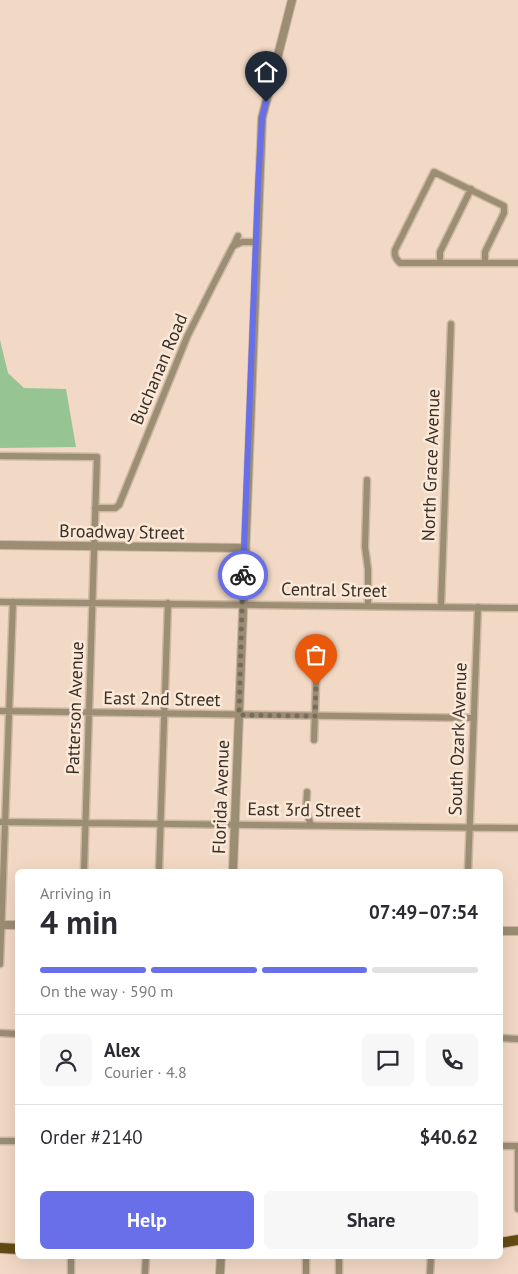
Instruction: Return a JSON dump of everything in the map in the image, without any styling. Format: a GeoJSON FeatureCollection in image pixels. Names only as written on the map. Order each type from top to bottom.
{"type":"FeatureCollection","features":[{"type":"Feature","properties":{"kind":"main road"},"geometry":{"type":"LineString","coordinates":[[503,1242],[518,1240]]}},
{"type":"Feature","properties":{"kind":"main road"},"geometry":{"type":"LineString","coordinates":[[0,1248],[15,1249]]}},
{"type":"Feature","properties":{"kind":"street","name":"Florida Avenue"},"geometry":{"type":"LineString","coordinates":[[233,869],[262,118],[292,0]]}},
{"type":"Feature","properties":{"kind":"street"},"geometry":{"type":"LineString","coordinates":[[485,263],[485,252],[505,209],[502,204],[434,172],[395,250],[394,256],[400,263],[440,263],[485,263],[518,263]]}},
{"type":"Feature","properties":{"kind":"street"},"geometry":{"type":"LineString","coordinates":[[440,263],[440,252],[471,189]]}},
{"type":"Feature","properties":{"kind":"street"},"geometry":{"type":"LineString","coordinates":[[232,248],[238,236]]}},
{"type":"Feature","properties":{"kind":"street"},"geometry":{"type":"LineString","coordinates":[[232,248],[240,243],[256,242]]}},
{"type":"Feature","properties":{"kind":"street","name":"Buchanan Road"},"geometry":{"type":"LineString","coordinates":[[95,508],[114,508],[119,505],[187,338],[232,248]]}},
{"type":"Feature","properties":{"kind":"street","name":"North Grace Avenue"},"geometry":{"type":"LineString","coordinates":[[441,607],[451,324]]}},
{"type":"Feature","properties":{"kind":"street","name":"Patterson Avenue"},"geometry":{"type":"LineString","coordinates":[[0,456],[97,457],[84,869]]}},
{"type":"Feature","properties":{"kind":"street"},"geometry":{"type":"LineString","coordinates":[[367,480],[365,547],[368,569],[368,606]]}},
{"type":"Feature","properties":{"kind":"street","name":"Broadway Street"},"geometry":{"type":"LineString","coordinates":[[0,545],[244,548]]}},
{"type":"Feature","properties":{"kind":"street","name":"Central Street"},"geometry":{"type":"LineString","coordinates":[[0,602],[518,608]]}},
{"type":"Feature","properties":{"kind":"street"},"geometry":{"type":"LineString","coordinates":[[0,964],[3,822],[13,602]]}},
{"type":"Feature","properties":{"kind":"street"},"geometry":{"type":"LineString","coordinates":[[159,869],[168,604]]}},
{"type":"Feature","properties":{"kind":"street","name":"South Ozark Avenue"},"geometry":{"type":"LineString","coordinates":[[468,869],[478,607]]}},
{"type":"Feature","properties":{"kind":"street"},"geometry":{"type":"LineString","coordinates":[[314,740],[317,654]]}},
{"type":"Feature","properties":{"kind":"street","name":"East 2nd Street"},"geometry":{"type":"LineString","coordinates":[[0,711],[474,718]]}},
{"type":"Feature","properties":{"kind":"street"},"geometry":{"type":"LineString","coordinates":[[307,792],[306,814],[311,825]]}},
{"type":"Feature","properties":{"kind":"street","name":"East 3rd Street"},"geometry":{"type":"LineString","coordinates":[[3,822],[518,828]]}},
{"type":"Feature","properties":{"kind":"street"},"geometry":{"type":"LineString","coordinates":[[1,925],[15,925]]}},
{"type":"Feature","properties":{"kind":"street"},"geometry":{"type":"LineString","coordinates":[[503,931],[518,931]]}},
{"type":"Feature","properties":{"kind":"street"},"geometry":{"type":"LineString","coordinates":[[0,1033],[15,1034]]}},
{"type":"Feature","properties":{"kind":"street"},"geometry":{"type":"LineString","coordinates":[[503,1038],[518,1039]]}},
{"type":"Feature","properties":{"kind":"street"},"geometry":{"type":"LineString","coordinates":[[0,1141],[15,1141]]}},
{"type":"Feature","properties":{"kind":"street"},"geometry":{"type":"LineString","coordinates":[[503,1146],[518,1146]]}},
{"type":"Feature","properties":{"kind":"street"},"geometry":{"type":"LineString","coordinates":[[518,1151],[518,1209]]}},
{"type":"Feature","properties":{"kind":"street"},"geometry":{"type":"LineString","coordinates":[[71,1274],[72,1259]]}},
{"type":"Feature","properties":{"kind":"street"},"geometry":{"type":"LineString","coordinates":[[146,1259],[146,1274]]}},
{"type":"Feature","properties":{"kind":"street"},"geometry":{"type":"LineString","coordinates":[[220,1274],[221,1259]]}},
{"type":"Feature","properties":{"kind":"street"},"geometry":{"type":"LineString","coordinates":[[306,1259],[306,1274]]}},
{"type":"Feature","properties":{"kind":"street"},"geometry":{"type":"LineString","coordinates":[[339,1259],[339,1274]]}},
{"type":"Feature","properties":{"kind":"street"},"geometry":{"type":"LineString","coordinates":[[430,1274],[431,1259]]}},
{"type":"Feature","properties":{"kind":"green space"},"geometry":{"type":"Polygon","coordinates":[[[0,340],[8,373],[24,388],[66,389],[76,447],[0,448],[0,340]]]}},
{"type":"Feature","properties":{"kind":"way so far"},"geometry":{"type":"LineString","coordinates":[[243,575],[239,715],[315,716],[316,685]]}},
{"type":"Feature","properties":{"kind":"route"},"geometry":{"type":"LineString","coordinates":[[243,575],[258,186],[262,118],[266,102]]}}]}
